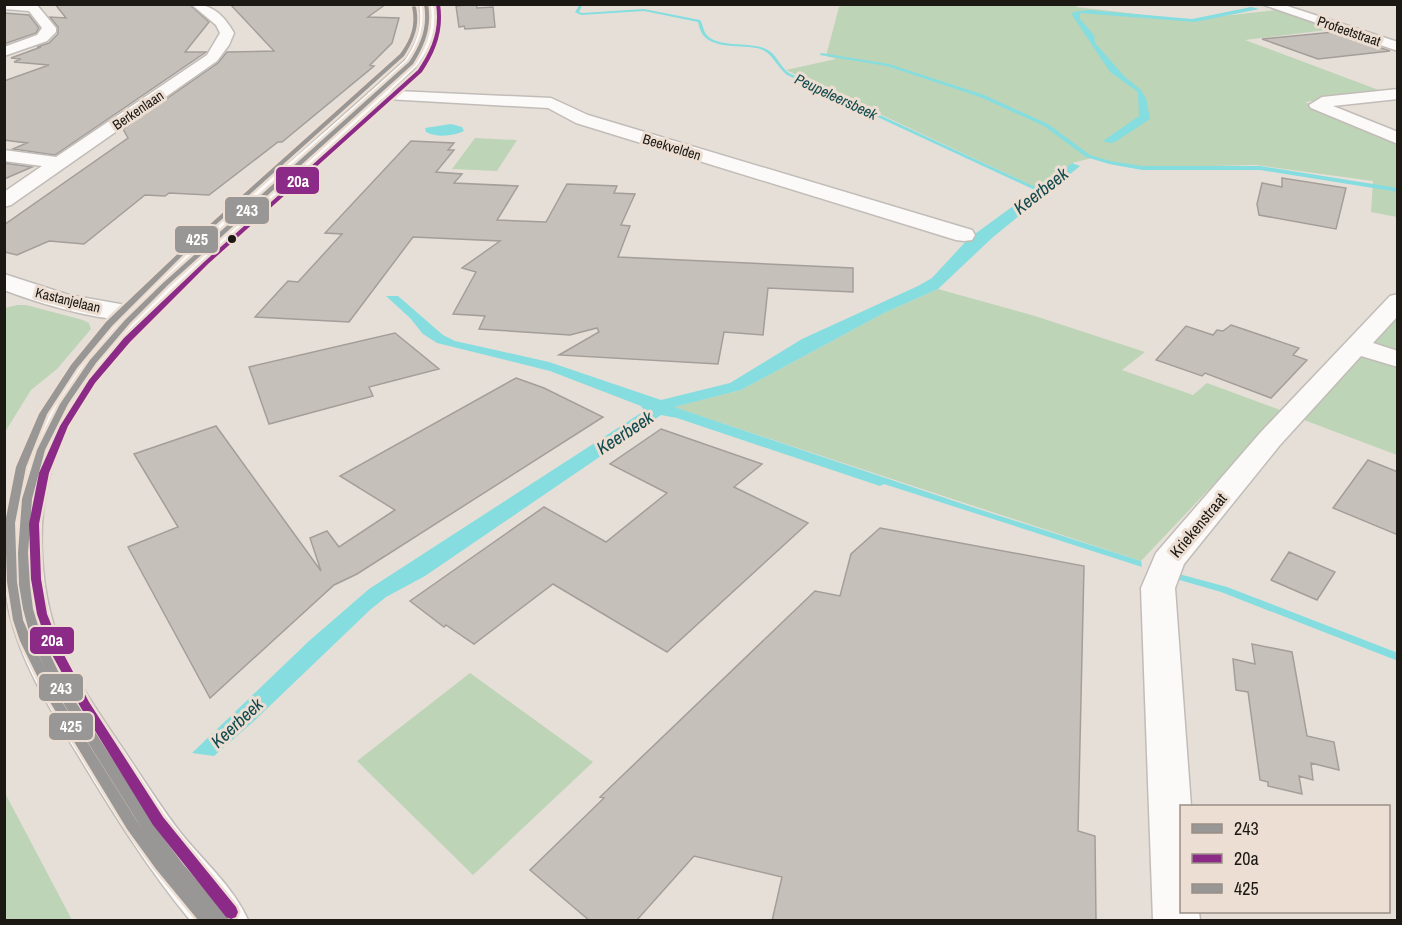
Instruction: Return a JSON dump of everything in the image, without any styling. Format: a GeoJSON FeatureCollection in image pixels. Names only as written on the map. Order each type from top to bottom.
{"type":"FeatureCollection","features":[{"type":"Feature","properties":{"kind":"main road"},"geometry":{"type":"LineString","coordinates":[[222,921],[154,836],[67,702],[30,615],[22,564],[21,520],[30,475],[45,436],[66,399],[110,338],[134,313],[411,63],[421,49],[428,27],[426,4]]}},
{"type":"Feature","properties":{"kind":"street","name":"Berkenlaan"},"geometry":{"type":"LineString","coordinates":[[4,201],[212,58],[222,45],[227,33],[222,23],[197,4]]}},
{"type":"Feature","properties":{"kind":"street","name":"Profeetstraat"},"geometry":{"type":"LineString","coordinates":[[1267,4],[1398,47]]}},
{"type":"Feature","properties":{"kind":"street"},"geometry":{"type":"LineString","coordinates":[[4,5],[33,8],[50,28],[42,38],[4,52]]}},
{"type":"Feature","properties":{"kind":"street"},"geometry":{"type":"LineString","coordinates":[[1398,94],[1322,102],[1317,105],[1398,139]]}},
{"type":"Feature","properties":{"kind":"street","name":"Beekvelden"},"geometry":{"type":"LineString","coordinates":[[375,95],[551,103],[582,119],[964,235]]}},
{"type":"Feature","properties":{"kind":"street"},"geometry":{"type":"LineString","coordinates":[[4,155],[60,163]]}},
{"type":"Feature","properties":{"kind":"street","name":"Kastanjelaan"},"geometry":{"type":"LineString","coordinates":[[9,287],[109,311],[134,313]]}},
{"type":"Feature","properties":{"kind":"street","name":"Kriekenstraat"},"geometry":{"type":"LineString","coordinates":[[1176,921],[1158,588],[1168,561],[1270,439],[1398,301]]}},
{"type":"Feature","properties":{"kind":"street"},"geometry":{"type":"LineString","coordinates":[[1356,346],[1398,359]]}},
{"type":"Feature","properties":{"kind":"green space"},"geometry":{"type":"Polygon","coordinates":[[[1077,4],[1076,7],[1187,20],[1276,10],[1335,29],[1245,40],[1384,92],[1305,102],[1397,141],[1397,217],[1371,212],[1373,181],[1256,165],[1132,168],[1092,158],[1072,163],[1037,188],[786,70],[836,59],[826,56],[839,7],[844,5],[1077,4]]]}},
{"type":"Feature","properties":{"kind":"green space"},"geometry":{"type":"Polygon","coordinates":[[[475,138],[517,140],[497,171],[452,169],[475,138]]]}},
{"type":"Feature","properties":{"kind":"green space"},"geometry":{"type":"Polygon","coordinates":[[[938,289],[1035,316],[1145,352],[1122,370],[1193,395],[1207,383],[1283,411],[1141,561],[673,407],[741,390],[884,313],[938,289]]]}},
{"type":"Feature","properties":{"kind":"green space"},"geometry":{"type":"Polygon","coordinates":[[[26,305],[83,320],[89,323],[91,329],[57,369],[31,390],[5,432],[5,308],[26,305]]]}},
{"type":"Feature","properties":{"kind":"green space"},"geometry":{"type":"Polygon","coordinates":[[[1397,314],[1397,455],[1304,420],[1397,314]]]}},
{"type":"Feature","properties":{"kind":"green space"},"geometry":{"type":"Polygon","coordinates":[[[470,673],[593,762],[473,875],[357,761],[470,673]]]}},
{"type":"Feature","properties":{"kind":"green space"},"geometry":{"type":"Polygon","coordinates":[[[5,793],[72,920],[5,920],[5,793]]]}},
{"type":"Feature","properties":{"kind":"water"},"geometry":{"type":"Polygon","coordinates":[[[1251,7],[1259,9],[1195,22],[1080,13],[1080,19],[1094,35],[1095,43],[1125,77],[1141,90],[1146,98],[1150,119],[1115,142],[1103,141],[1139,116],[1138,92],[1110,72],[1072,15],[1073,12],[1089,10],[1192,19],[1251,7]]]}},
{"type":"Feature","properties":{"kind":"water"},"geometry":{"type":"Polygon","coordinates":[[[451,124],[462,127],[464,131],[440,136],[426,132],[425,128],[451,124]]]}},
{"type":"Feature","properties":{"kind":"water","name":"Keerbeek"},"geometry":{"type":"Polygon","coordinates":[[[1072,163],[1080,166],[992,238],[938,289],[884,313],[741,390],[674,407],[1141,561],[1142,567],[884,484],[880,486],[677,418],[661,415],[425,576],[386,597],[214,756],[192,753],[309,641],[369,589],[644,411],[641,406],[550,371],[437,343],[423,334],[410,318],[386,296],[398,296],[443,335],[455,341],[549,362],[661,400],[730,383],[802,339],[932,278],[968,239],[1072,163]]]}},
{"type":"Feature","properties":{"kind":"building"},"geometry":{"type":"Polygon","coordinates":[[[55,4],[189,4],[209,22],[185,52],[206,52],[55,155],[13,149],[27,143],[4,140],[4,81],[49,65],[14,62],[21,59],[11,58],[49,43],[58,34],[58,27],[50,17],[66,18],[55,4]]]}},
{"type":"Feature","properties":{"kind":"building"},"geometry":{"type":"Polygon","coordinates":[[[230,4],[386,4],[368,17],[399,18],[392,43],[370,65],[374,66],[282,142],[278,142],[209,195],[169,193],[165,196],[145,195],[84,244],[49,241],[17,255],[4,252],[4,225],[128,138],[123,129],[218,63],[227,52],[274,51],[230,4]]]}},
{"type":"Feature","properties":{"kind":"building"},"geometry":{"type":"Polygon","coordinates":[[[476,4],[477,8],[493,7],[495,27],[465,29],[464,26],[459,27],[456,6],[476,4]]]}},
{"type":"Feature","properties":{"kind":"building"},"geometry":{"type":"Polygon","coordinates":[[[4,13],[29,15],[39,28],[36,33],[4,44],[4,13]]]}},
{"type":"Feature","properties":{"kind":"building"},"geometry":{"type":"Polygon","coordinates":[[[1334,32],[1390,51],[1318,59],[1262,39],[1334,32]]]}},
{"type":"Feature","properties":{"kind":"building"},"geometry":{"type":"Polygon","coordinates":[[[411,141],[454,143],[448,150],[454,150],[436,172],[462,174],[454,183],[518,186],[497,220],[546,222],[567,184],[617,186],[614,193],[635,194],[621,225],[630,226],[618,257],[853,268],[853,292],[768,288],[763,335],[724,332],[718,364],[559,355],[599,332],[597,328],[570,335],[479,329],[485,316],[453,314],[476,272],[462,268],[500,241],[413,237],[349,322],[255,317],[288,281],[298,282],[342,234],[325,233],[411,141]]]}},
{"type":"Feature","properties":{"kind":"building"},"geometry":{"type":"Polygon","coordinates":[[[4,163],[32,167],[4,179],[4,163]]]}},
{"type":"Feature","properties":{"kind":"building"},"geometry":{"type":"Polygon","coordinates":[[[1282,178],[1346,188],[1336,229],[1259,215],[1257,204],[1262,183],[1282,187],[1282,178]]]}},
{"type":"Feature","properties":{"kind":"building"},"geometry":{"type":"Polygon","coordinates":[[[1231,325],[1299,348],[1293,355],[1307,360],[1271,398],[1205,373],[1202,376],[1156,360],[1186,326],[1213,335],[1217,330],[1223,331],[1231,325]]]}},
{"type":"Feature","properties":{"kind":"building"},"geometry":{"type":"Polygon","coordinates":[[[395,333],[439,369],[369,387],[373,396],[269,424],[249,367],[395,333]]]}},
{"type":"Feature","properties":{"kind":"building"},"geometry":{"type":"Polygon","coordinates":[[[516,378],[544,388],[603,417],[357,574],[334,585],[210,698],[128,547],[178,527],[134,454],[216,426],[321,571],[310,538],[327,531],[339,547],[395,510],[340,476],[516,378]]]}},
{"type":"Feature","properties":{"kind":"building"},"geometry":{"type":"Polygon","coordinates":[[[661,429],[762,464],[734,487],[808,523],[667,652],[553,584],[474,644],[446,625],[444,627],[410,601],[544,507],[606,542],[667,493],[610,464],[661,429]]]}},
{"type":"Feature","properties":{"kind":"building"},"geometry":{"type":"Polygon","coordinates":[[[1368,460],[1398,472],[1398,535],[1333,508],[1368,460]]]}},
{"type":"Feature","properties":{"kind":"building"},"geometry":{"type":"Polygon","coordinates":[[[880,528],[1084,566],[1078,831],[1095,836],[1096,921],[772,921],[782,877],[694,856],[636,921],[590,921],[530,870],[604,798],[600,797],[815,591],[840,596],[851,554],[880,528]]]}},
{"type":"Feature","properties":{"kind":"building"},"geometry":{"type":"Polygon","coordinates":[[[1289,552],[1335,572],[1317,600],[1271,580],[1289,552]]]}},
{"type":"Feature","properties":{"kind":"building"},"geometry":{"type":"Polygon","coordinates":[[[1252,644],[1292,652],[1307,736],[1334,742],[1339,770],[1311,763],[1313,780],[1299,776],[1302,794],[1268,786],[1268,782],[1260,780],[1248,692],[1236,690],[1233,659],[1255,664],[1252,644]]]}},
{"type":"Feature","properties":{"kind":"waterway","name":"Peupeleersbeek"},"geometry":{"type":"LineString","coordinates":[[582,4],[577,12],[581,14],[644,10],[699,21],[703,32],[715,41],[764,49],[788,74],[1041,191]]}},
{"type":"Feature","properties":{"kind":"waterway"},"geometry":{"type":"LineString","coordinates":[[821,54],[888,65],[982,96],[1046,125],[1088,156],[1109,162],[1142,168],[1260,168],[1398,190]]}},
{"type":"Feature","properties":{"kind":"waterway"},"geometry":{"type":"LineString","coordinates":[[1179,577],[1224,589],[1398,657]]}},
{"type":"Feature","properties":{"kind":"transit line","name":"243"},"geometry":{"type":"LineString","coordinates":[[222,920],[179,869],[147,826],[69,703],[43,652],[30,617],[25,593],[23,553],[27,499],[41,450],[64,404],[93,361],[165,284],[411,63],[420,49],[427,28],[426,4]]}},
{"type":"Feature","properties":{"kind":"transit line","name":"20a"},"geometry":{"type":"LineString","coordinates":[[231,912],[158,821],[85,705],[56,651],[42,614],[36,579],[34,524],[44,473],[64,426],[92,382],[127,340],[206,263],[420,71],[430,56],[439,31],[438,4]]}},
{"type":"Feature","properties":{"kind":"transit line","name":"425"},"geometry":{"type":"LineString","coordinates":[[207,920],[161,865],[132,825],[54,699],[26,641],[18,620],[12,582],[10,523],[21,467],[43,414],[74,367],[109,324],[190,245],[402,55],[414,32],[416,20],[414,7]]}}]}
